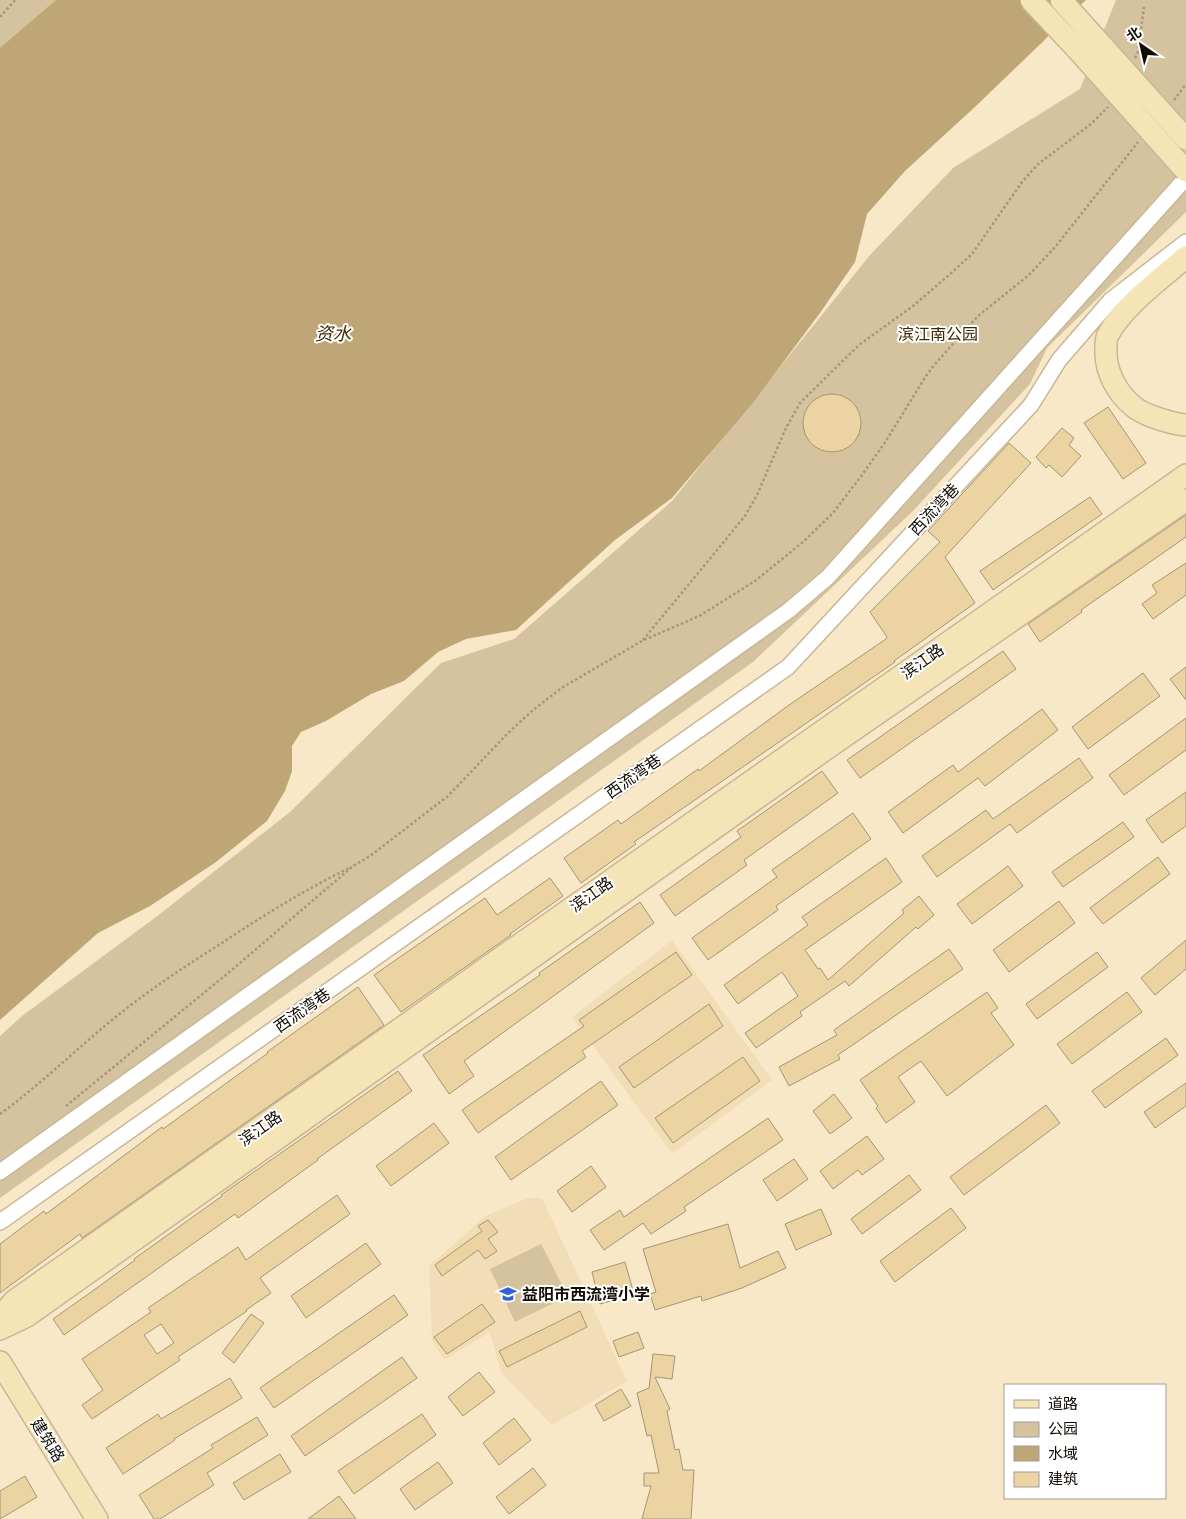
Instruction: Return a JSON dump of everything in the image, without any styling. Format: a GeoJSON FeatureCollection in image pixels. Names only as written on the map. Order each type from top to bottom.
{"type":"FeatureCollection","features":[{"type":"Feature","properties":{"kind":"main road"},"geometry":{"type":"LineString","coordinates":[[1031,0],[1186,172]]}},
{"type":"Feature","properties":{"kind":"main road"},"geometry":{"type":"LineString","coordinates":[[1060,0],[1186,139]]}},
{"type":"Feature","properties":{"kind":"main road"},"geometry":{"type":"LineString","coordinates":[[1186,257],[1124,311],[1107,336],[1106,360],[1112,380],[1134,408],[1173,424],[1186,425]]}},
{"type":"Feature","properties":{"kind":"main road","name":"滨江路"},"geometry":{"type":"LineString","coordinates":[[0,1318],[14,1302],[1186,475]]}},
{"type":"Feature","properties":{"kind":"main road","name":"滨江路"},"geometry":{"type":"LineString","coordinates":[[0,1328],[27,1316],[809,760],[1186,500]]}},
{"type":"Feature","properties":{"kind":"main road","name":"建筑路"},"geometry":{"type":"LineString","coordinates":[[0,1362],[97,1519]]}},
{"type":"Feature","properties":{"kind":"street"},"geometry":{"type":"LineString","coordinates":[[0,1172],[788,611],[828,577],[1186,178]]}},
{"type":"Feature","properties":{"kind":"street","name":"西流湾巷"},"geometry":{"type":"LineString","coordinates":[[0,1222],[788,667],[1031,405],[1059,360],[1111,300],[1186,242]]}},
{"type":"Feature","properties":{"kind":"path"},"geometry":{"type":"LineString","coordinates":[[0,17],[15,0]]}},
{"type":"Feature","properties":{"kind":"path"},"geometry":{"type":"LineString","coordinates":[[1133,60],[1138,52],[1144,7]]}},
{"type":"Feature","properties":{"kind":"path"},"geometry":{"type":"LineString","coordinates":[[1169,105],[1186,84]]}},
{"type":"Feature","properties":{"kind":"path"},"geometry":{"type":"LineString","coordinates":[[642,642],[745,516],[757,495],[786,428],[800,403],[859,345],[913,306],[972,254],[1022,182],[1037,166],[1091,124],[1111,104]]}},
{"type":"Feature","properties":{"kind":"path"},"geometry":{"type":"LineString","coordinates":[[0,1114],[27,1094],[65,1059],[122,1012],[176,972],[308,889],[370,856],[448,796],[508,733],[533,710],[564,687],[642,642],[701,615],[755,581],[803,542],[833,513],[884,444],[935,364],[978,316],[1029,275],[1056,246],[1140,140]]}},
{"type":"Feature","properties":{"kind":"path"},"geometry":{"type":"LineString","coordinates":[[66,1107],[233,970],[353,866]]}},
{"type":"Feature","properties":{"kind":"shaded area"},"geometry":{"type":"Polygon","coordinates":[[[672,940],[772,1080],[672,1154],[572,1017],[672,940]]]}},
{"type":"Feature","properties":{"kind":"shaded area","name":"益阳市西流湾小学"},"geometry":{"type":"Polygon","coordinates":[[[528,1198],[542,1198],[627,1381],[552,1425],[501,1373],[490,1332],[444,1360],[432,1340],[429,1266],[487,1215],[528,1198]]]}},
{"type":"Feature","properties":{"kind":"green space"},"geometry":{"type":"Polygon","coordinates":[[[0,0],[76,0],[0,74],[0,0]]]}},
{"type":"Feature","properties":{"kind":"green space","name":"滨江南公园"},"geometry":{"type":"Polygon","coordinates":[[[1116,0],[1186,0],[1186,212],[1047,348],[1030,384],[913,511],[753,662],[0,1198],[0,1036],[22,1016],[156,917],[290,812],[441,663],[514,639],[672,501],[870,255],[953,168],[1080,89],[1116,0]]]}},
{"type":"Feature","properties":{"kind":"green space"},"geometry":{"type":"Polygon","coordinates":[[[541,1244],[568,1296],[515,1322],[490,1269],[541,1244]]]}},
{"type":"Feature","properties":{"kind":"water","name":"资水"},"geometry":{"type":"Polygon","coordinates":[[[56,0],[1086,0],[976,106],[905,171],[867,214],[855,262],[820,313],[752,404],[672,498],[615,540],[516,630],[466,639],[438,652],[404,681],[371,694],[326,721],[301,732],[292,746],[292,771],[285,791],[267,821],[216,862],[150,906],[98,933],[0,1020],[0,48],[56,0]]]}},
{"type":"Feature","properties":{"kind":"building"},"geometry":{"type":"Polygon","coordinates":[[[826,394],[838,394],[853,402],[861,417],[861,429],[853,444],[838,452],[826,452],[811,444],[803,429],[803,417],[811,402],[826,394]]]}},
{"type":"Feature","properties":{"kind":"building"},"geometry":{"type":"Polygon","coordinates":[[[1108,407],[1146,463],[1123,479],[1084,423],[1108,407]]]}},
{"type":"Feature","properties":{"kind":"building"},"geometry":{"type":"Polygon","coordinates":[[[1062,428],[1074,438],[1069,445],[1081,456],[1062,477],[1049,465],[1046,468],[1036,457],[1062,428]]]}},
{"type":"Feature","properties":{"kind":"building"},"geometry":{"type":"Polygon","coordinates":[[[1009,443],[1031,463],[945,557],[975,603],[895,662],[634,842],[636,844],[581,883],[564,858],[618,820],[621,824],[698,769],[699,771],[789,705],[886,639],[887,637],[870,612],[940,542],[928,531],[1009,443]]]}},
{"type":"Feature","properties":{"kind":"building"},"geometry":{"type":"Polygon","coordinates":[[[1090,497],[1102,514],[993,590],[980,571],[1090,497]]]}},
{"type":"Feature","properties":{"kind":"building"},"geometry":{"type":"Polygon","coordinates":[[[1186,515],[1186,537],[1081,610],[1082,612],[1040,642],[1028,624],[1186,515]]]}},
{"type":"Feature","properties":{"kind":"building"},"geometry":{"type":"Polygon","coordinates":[[[1186,563],[1186,595],[1153,619],[1142,604],[1157,593],[1152,585],[1186,563]]]}},
{"type":"Feature","properties":{"kind":"building"},"geometry":{"type":"Polygon","coordinates":[[[1003,651],[1016,669],[860,778],[847,760],[1003,651]]]}},
{"type":"Feature","properties":{"kind":"building"},"geometry":{"type":"Polygon","coordinates":[[[1186,667],[1186,700],[1170,679],[1186,667]]]}},
{"type":"Feature","properties":{"kind":"building"},"geometry":{"type":"Polygon","coordinates":[[[1143,673],[1160,696],[1088,749],[1072,727],[1143,673]]]}},
{"type":"Feature","properties":{"kind":"building"},"geometry":{"type":"Polygon","coordinates":[[[1042,709],[1058,730],[985,786],[978,778],[903,833],[888,812],[953,765],[958,772],[1042,709]]]}},
{"type":"Feature","properties":{"kind":"building"},"geometry":{"type":"Polygon","coordinates":[[[1186,718],[1186,750],[1124,795],[1109,775],[1186,718]]]}},
{"type":"Feature","properties":{"kind":"building"},"geometry":{"type":"Polygon","coordinates":[[[1079,758],[1093,778],[1017,833],[1010,824],[937,877],[922,856],[986,810],[993,819],[1079,758]]]}},
{"type":"Feature","properties":{"kind":"building"},"geometry":{"type":"Polygon","coordinates":[[[822,771],[838,793],[744,860],[747,865],[675,916],[660,895],[741,837],[737,831],[822,771]]]}},
{"type":"Feature","properties":{"kind":"building"},"geometry":{"type":"Polygon","coordinates":[[[1186,792],[1186,826],[1162,843],[1146,820],[1186,792]]]}},
{"type":"Feature","properties":{"kind":"building"},"geometry":{"type":"Polygon","coordinates":[[[853,813],[871,839],[776,906],[778,910],[708,960],[692,938],[777,877],[772,870],[853,813]]]}},
{"type":"Feature","properties":{"kind":"building"},"geometry":{"type":"Polygon","coordinates":[[[1123,822],[1134,837],[1063,887],[1052,872],[1123,822]]]}},
{"type":"Feature","properties":{"kind":"building"},"geometry":{"type":"Polygon","coordinates":[[[1158,857],[1170,874],[1103,924],[1090,908],[1158,857]]]}},
{"type":"Feature","properties":{"kind":"building"},"geometry":{"type":"Polygon","coordinates":[[[886,858],[902,882],[805,950],[818,969],[820,968],[828,980],[904,913],[902,910],[919,896],[934,915],[918,929],[916,927],[849,986],[845,981],[800,1012],[802,1016],[756,1048],[745,1033],[798,996],[782,972],[738,1004],[724,985],[808,925],[802,917],[886,858]]]}},
{"type":"Feature","properties":{"kind":"building"},"geometry":{"type":"Polygon","coordinates":[[[1008,866],[1023,886],[972,924],[957,904],[1008,866]]]}},
{"type":"Feature","properties":{"kind":"building"},"geometry":{"type":"Polygon","coordinates":[[[550,878],[563,896],[401,1012],[374,975],[485,898],[497,915],[550,878]]]}},
{"type":"Feature","properties":{"kind":"building"},"geometry":{"type":"Polygon","coordinates":[[[1059,901],[1075,923],[1009,972],[993,950],[1059,901]]]}},
{"type":"Feature","properties":{"kind":"building"},"geometry":{"type":"Polygon","coordinates":[[[640,902],[654,923],[464,1061],[474,1076],[449,1094],[423,1055],[540,975],[539,973],[640,902]]]}},
{"type":"Feature","properties":{"kind":"building"},"geometry":{"type":"Polygon","coordinates":[[[1186,940],[1186,969],[1155,995],[1141,978],[1186,940]]]}},
{"type":"Feature","properties":{"kind":"building"},"geometry":{"type":"Polygon","coordinates":[[[949,949],[963,969],[838,1055],[840,1059],[789,1086],[779,1067],[837,1035],[834,1030],[949,949]]]}},
{"type":"Feature","properties":{"kind":"building"},"geometry":{"type":"Polygon","coordinates":[[[676,952],[692,975],[582,1051],[586,1057],[478,1133],[462,1110],[584,1026],[579,1020],[676,952]]]}},
{"type":"Feature","properties":{"kind":"building"},"geometry":{"type":"Polygon","coordinates":[[[1097,952],[1108,967],[1037,1019],[1026,1004],[1097,952]]]}},
{"type":"Feature","properties":{"kind":"building"},"geometry":{"type":"Polygon","coordinates":[[[358,987],[384,1025],[82,1238],[80,1234],[0,1293],[0,1244],[44,1211],[46,1214],[162,1127],[163,1129],[358,987]]]}},
{"type":"Feature","properties":{"kind":"building"},"geometry":{"type":"Polygon","coordinates":[[[987,992],[998,1008],[991,1013],[1014,1045],[947,1096],[921,1061],[898,1077],[915,1102],[886,1123],[876,1108],[878,1106],[860,1080],[987,992]]]}},
{"type":"Feature","properties":{"kind":"building"},"geometry":{"type":"Polygon","coordinates":[[[1127,992],[1142,1012],[1072,1064],[1057,1044],[1127,992]]]}},
{"type":"Feature","properties":{"kind":"building"},"geometry":{"type":"Polygon","coordinates":[[[709,1004],[723,1026],[634,1088],[619,1067],[709,1004]]]}},
{"type":"Feature","properties":{"kind":"building"},"geometry":{"type":"Polygon","coordinates":[[[1166,1038],[1178,1055],[1105,1108],[1092,1091],[1166,1038]]]}},
{"type":"Feature","properties":{"kind":"building"},"geometry":{"type":"Polygon","coordinates":[[[743,1057],[760,1081],[673,1143],[655,1118],[743,1057]]]}},
{"type":"Feature","properties":{"kind":"building"},"geometry":{"type":"Polygon","coordinates":[[[398,1071],[412,1091],[238,1218],[235,1214],[64,1335],[53,1319],[221,1195],[398,1071]]]}},
{"type":"Feature","properties":{"kind":"building"},"geometry":{"type":"Polygon","coordinates":[[[601,1081],[618,1105],[511,1180],[495,1157],[601,1081]]]}},
{"type":"Feature","properties":{"kind":"building"},"geometry":{"type":"Polygon","coordinates":[[[1186,1083],[1186,1106],[1155,1128],[1144,1112],[1186,1083]]]}},
{"type":"Feature","properties":{"kind":"building"},"geometry":{"type":"Polygon","coordinates":[[[834,1094],[852,1118],[830,1134],[813,1111],[834,1094]]]}},
{"type":"Feature","properties":{"kind":"building"},"geometry":{"type":"Polygon","coordinates":[[[1046,1105],[1060,1123],[964,1195],[950,1177],[1046,1105]]]}},
{"type":"Feature","properties":{"kind":"building"},"geometry":{"type":"Polygon","coordinates":[[[768,1118],[783,1140],[684,1207],[686,1211],[651,1234],[643,1223],[604,1250],[590,1230],[620,1210],[624,1217],[768,1118]]]}},
{"type":"Feature","properties":{"kind":"building"},"geometry":{"type":"Polygon","coordinates":[[[434,1123],[449,1143],[391,1186],[376,1166],[434,1123]]]}},
{"type":"Feature","properties":{"kind":"building"},"geometry":{"type":"Polygon","coordinates":[[[867,1136],[884,1159],[862,1175],[858,1170],[833,1189],[820,1171],[867,1136]]]}},
{"type":"Feature","properties":{"kind":"building"},"geometry":{"type":"Polygon","coordinates":[[[794,1159],[808,1179],[777,1201],[763,1180],[794,1159]]]}},
{"type":"Feature","properties":{"kind":"building"},"geometry":{"type":"Polygon","coordinates":[[[591,1166],[606,1187],[572,1212],[557,1191],[591,1166]]]}},
{"type":"Feature","properties":{"kind":"building"},"geometry":{"type":"Polygon","coordinates":[[[909,1175],[921,1190],[862,1234],[851,1219],[909,1175]]]}},
{"type":"Feature","properties":{"kind":"building"},"geometry":{"type":"Polygon","coordinates":[[[337,1195],[350,1214],[260,1278],[271,1293],[178,1357],[180,1360],[92,1419],[82,1405],[103,1390],[82,1359],[151,1312],[148,1308],[238,1247],[246,1260],[337,1195]],[[161,1324],[144,1335],[157,1354],[174,1343],[161,1324]]]}},
{"type":"Feature","properties":{"kind":"building"},"geometry":{"type":"Polygon","coordinates":[[[951,1208],[966,1228],[895,1282],[880,1261],[951,1208]]]}},
{"type":"Feature","properties":{"kind":"building"},"geometry":{"type":"Polygon","coordinates":[[[821,1209],[832,1234],[796,1250],[785,1224],[821,1209]]]}},
{"type":"Feature","properties":{"kind":"building"},"geometry":{"type":"Polygon","coordinates":[[[488,1220],[498,1232],[488,1239],[497,1251],[485,1259],[478,1250],[442,1276],[435,1265],[482,1231],[478,1226],[488,1220]]]}},
{"type":"Feature","properties":{"kind":"building"},"geometry":{"type":"Polygon","coordinates":[[[728,1224],[740,1268],[778,1251],[786,1268],[742,1288],[702,1301],[701,1296],[655,1310],[650,1294],[656,1292],[643,1249],[728,1224]]]}},
{"type":"Feature","properties":{"kind":"building"},"geometry":{"type":"Polygon","coordinates":[[[366,1243],[381,1264],[306,1318],[291,1296],[366,1243]]]}},
{"type":"Feature","properties":{"kind":"building"},"geometry":{"type":"Polygon","coordinates":[[[625,1262],[634,1294],[600,1304],[592,1272],[625,1262]]]}},
{"type":"Feature","properties":{"kind":"building"},"geometry":{"type":"Polygon","coordinates":[[[394,1295],[408,1315],[274,1408],[260,1388],[394,1295]]]}},
{"type":"Feature","properties":{"kind":"building"},"geometry":{"type":"Polygon","coordinates":[[[482,1304],[495,1322],[447,1354],[434,1337],[482,1304]]]}},
{"type":"Feature","properties":{"kind":"building"},"geometry":{"type":"Polygon","coordinates":[[[580,1311],[587,1327],[507,1367],[499,1351],[580,1311]]]}},
{"type":"Feature","properties":{"kind":"building"},"geometry":{"type":"Polygon","coordinates":[[[251,1314],[264,1323],[234,1363],[222,1353],[251,1314]]]}},
{"type":"Feature","properties":{"kind":"building"},"geometry":{"type":"Polygon","coordinates":[[[638,1332],[644,1348],[619,1357],[613,1341],[638,1332]]]}},
{"type":"Feature","properties":{"kind":"building"},"geometry":{"type":"Polygon","coordinates":[[[653,1354],[675,1356],[672,1379],[655,1377],[670,1409],[667,1411],[675,1450],[679,1449],[683,1470],[694,1470],[691,1519],[642,1519],[651,1486],[644,1486],[644,1473],[659,1473],[651,1435],[647,1436],[637,1393],[649,1388],[653,1354]]]}},
{"type":"Feature","properties":{"kind":"building"},"geometry":{"type":"Polygon","coordinates":[[[402,1357],[417,1378],[305,1456],[291,1436],[402,1357]]]}},
{"type":"Feature","properties":{"kind":"building"},"geometry":{"type":"Polygon","coordinates":[[[479,1372],[495,1392],[463,1416],[448,1397],[479,1372]]]}},
{"type":"Feature","properties":{"kind":"building"},"geometry":{"type":"Polygon","coordinates":[[[230,1378],[242,1398],[174,1439],[123,1474],[106,1448],[158,1414],[161,1419],[230,1378]]]}},
{"type":"Feature","properties":{"kind":"building"},"geometry":{"type":"Polygon","coordinates":[[[621,1389],[631,1406],[604,1421],[595,1405],[621,1389]]]}},
{"type":"Feature","properties":{"kind":"building"},"geometry":{"type":"Polygon","coordinates":[[[422,1414],[436,1435],[354,1494],[338,1471],[422,1414]]]}},
{"type":"Feature","properties":{"kind":"building"},"geometry":{"type":"Polygon","coordinates":[[[257,1417],[268,1435],[207,1473],[214,1485],[160,1519],[154,1519],[139,1495],[213,1448],[211,1445],[257,1417]]]}},
{"type":"Feature","properties":{"kind":"building"},"geometry":{"type":"Polygon","coordinates":[[[514,1418],[531,1440],[499,1465],[483,1443],[514,1418]]]}},
{"type":"Feature","properties":{"kind":"building"},"geometry":{"type":"Polygon","coordinates":[[[280,1454],[291,1472],[244,1500],[233,1483],[280,1454]]]}},
{"type":"Feature","properties":{"kind":"building"},"geometry":{"type":"Polygon","coordinates":[[[438,1462],[453,1483],[415,1510],[400,1489],[438,1462]]]}},
{"type":"Feature","properties":{"kind":"building"},"geometry":{"type":"Polygon","coordinates":[[[533,1468],[546,1485],[509,1514],[496,1497],[533,1468]]]}},
{"type":"Feature","properties":{"kind":"building"},"geometry":{"type":"Polygon","coordinates":[[[25,1476],[37,1497],[0,1519],[0,1491],[25,1476]]]}},
{"type":"Feature","properties":{"kind":"building"},"geometry":{"type":"Polygon","coordinates":[[[339,1496],[356,1519],[308,1519],[339,1496]]]}},
{"type":"Feature","properties":{"kind":"place","name":"益阳市西流湾小学"},"geometry":{"type":"Point","coordinates":[508,1294]}}]}
